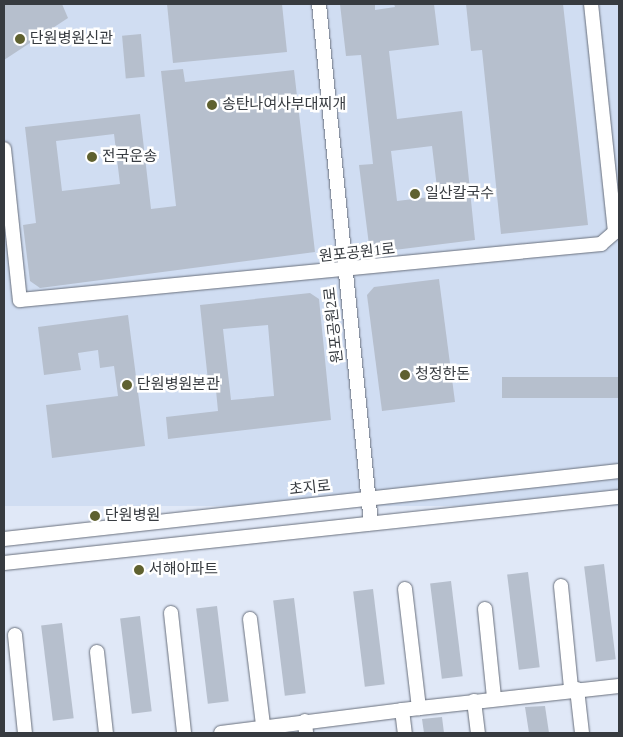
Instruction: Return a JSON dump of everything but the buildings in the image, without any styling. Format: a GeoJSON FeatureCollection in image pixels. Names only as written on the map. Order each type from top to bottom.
{"type":"FeatureCollection","features":[{"type":"Feature","properties":{"kind":"street","name":"원포공원2로"},"geometry":{"type":"LineString","coordinates":[[319,4],[344,270],[371,523]]}},
{"type":"Feature","properties":{"kind":"street","name":"원포공원1로"},"geometry":{"type":"LineString","coordinates":[[4,149],[20,300],[344,270],[610,240],[615,232],[591,4]]}},
{"type":"Feature","properties":{"kind":"street","name":"초지로"},"geometry":{"type":"LineString","coordinates":[[4,539],[619,471]]}},
{"type":"Feature","properties":{"kind":"street"},"geometry":{"type":"LineString","coordinates":[[4,563],[619,497]]}},
{"type":"Feature","properties":{"kind":"street"},"geometry":{"type":"LineString","coordinates":[[561,586],[574,689],[582,733]]}},
{"type":"Feature","properties":{"kind":"street"},"geometry":{"type":"LineString","coordinates":[[405,589],[418,708]]}},
{"type":"Feature","properties":{"kind":"street"},"geometry":{"type":"LineString","coordinates":[[485,609],[494,698]]}},
{"type":"Feature","properties":{"kind":"street"},"geometry":{"type":"LineString","coordinates":[[171,613],[184,733]]}},
{"type":"Feature","properties":{"kind":"street"},"geometry":{"type":"LineString","coordinates":[[250,618],[263,725]]}},
{"type":"Feature","properties":{"kind":"street"},"geometry":{"type":"LineString","coordinates":[[15,635],[25,733]]}},
{"type":"Feature","properties":{"kind":"street"},"geometry":{"type":"LineString","coordinates":[[97,652],[106,733]]}},
{"type":"Feature","properties":{"kind":"street"},"geometry":{"type":"LineString","coordinates":[[221,733],[263,725],[305,727],[402,710],[574,689],[619,686]]}},
{"type":"Feature","properties":{"kind":"street"},"geometry":{"type":"LineString","coordinates":[[474,701],[478,733]]}},
{"type":"Feature","properties":{"kind":"street"},"geometry":{"type":"LineString","coordinates":[[402,710],[405,733]]}},
{"type":"Feature","properties":{"kind":"shaded area"},"geometry":{"type":"Polygon","coordinates":[[[4,4],[619,4],[619,506],[4,506],[4,4]]]}},
{"type":"Feature","properties":{"kind":"place","name":"단원병원신관"},"geometry":{"type":"Point","coordinates":[20,39]}},
{"type":"Feature","properties":{"kind":"place","name":"송탄나여사부대찌개"},"geometry":{"type":"Point","coordinates":[212,105]}},
{"type":"Feature","properties":{"kind":"place","name":"전국운송"},"geometry":{"type":"Point","coordinates":[92,157]}},
{"type":"Feature","properties":{"kind":"place","name":"일산칼국수"},"geometry":{"type":"Point","coordinates":[415,194]}},
{"type":"Feature","properties":{"kind":"place","name":"청정한돈"},"geometry":{"type":"Point","coordinates":[405,375]}},
{"type":"Feature","properties":{"kind":"place","name":"단원병원본관"},"geometry":{"type":"Point","coordinates":[127,385]}},
{"type":"Feature","properties":{"kind":"place","name":"단원병원"},"geometry":{"type":"Point","coordinates":[95,516]}},
{"type":"Feature","properties":{"kind":"place","name":"서해아파트"},"geometry":{"type":"Point","coordinates":[139,570]}}]}
